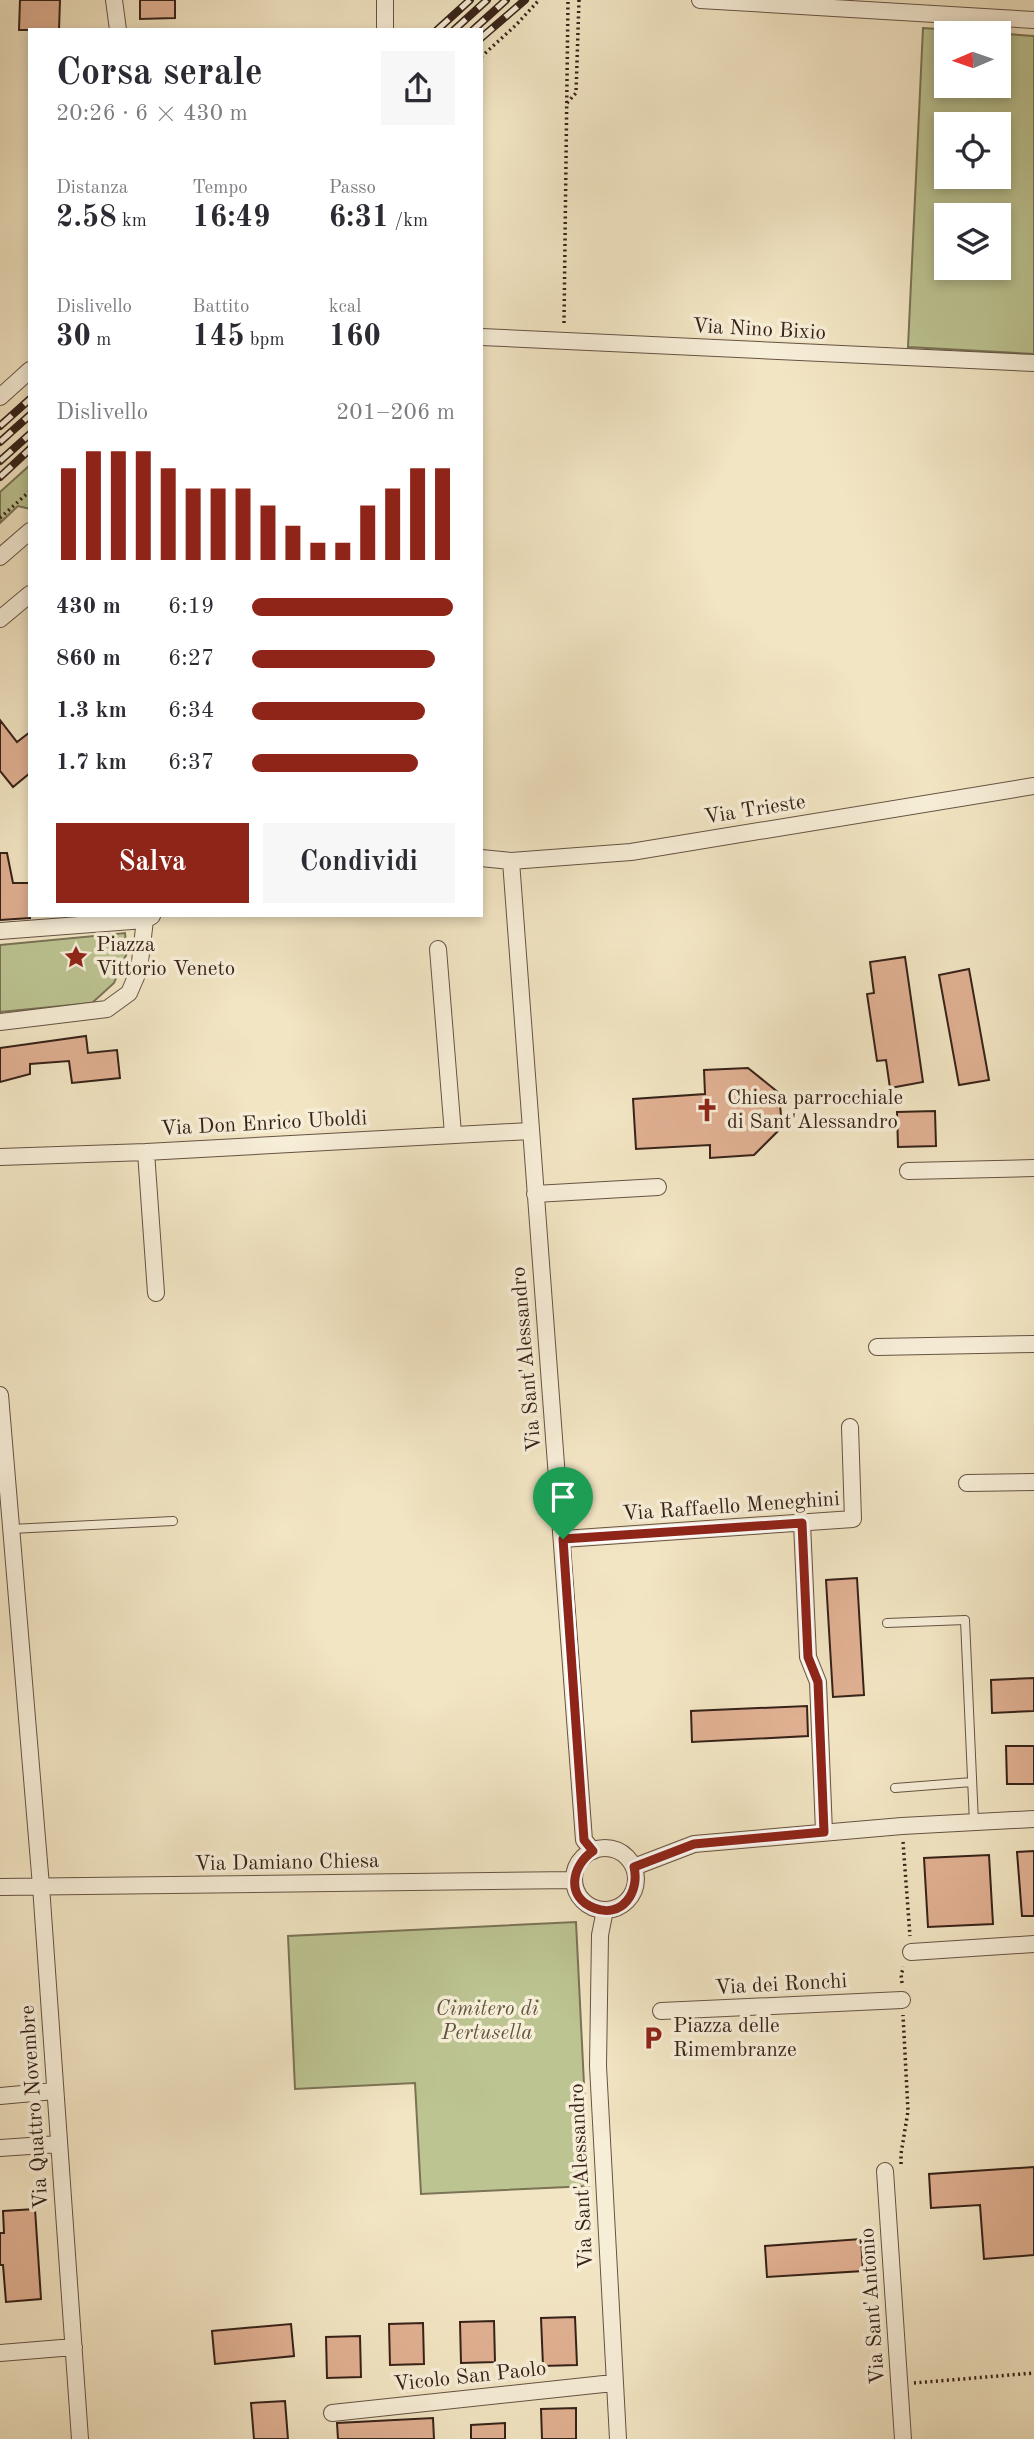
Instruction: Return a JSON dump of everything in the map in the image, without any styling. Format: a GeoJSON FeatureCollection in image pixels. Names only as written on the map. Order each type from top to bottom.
{"type":"FeatureCollection","features":[{"type":"Feature","properties":{"kind":"street"},"geometry":{"type":"LineString","coordinates":[[114,0],[118,28]]}},
{"type":"Feature","properties":{"kind":"street"},"geometry":{"type":"LineString","coordinates":[[384,28],[385,0]]}},
{"type":"Feature","properties":{"kind":"street"},"geometry":{"type":"LineString","coordinates":[[700,0],[1034,20]]}},
{"type":"Feature","properties":{"kind":"street","name":"Via Nino Bixio"},"geometry":{"type":"LineString","coordinates":[[483,337],[1034,363]]}},
{"type":"Feature","properties":{"kind":"street"},"geometry":{"type":"LineString","coordinates":[[0,397],[28,371]]}},
{"type":"Feature","properties":{"kind":"street"},"geometry":{"type":"LineString","coordinates":[[0,557],[28,533]]}},
{"type":"Feature","properties":{"kind":"street"},"geometry":{"type":"LineString","coordinates":[[0,619],[28,596]]}},
{"type":"Feature","properties":{"kind":"street","name":"Via Trieste"},"geometry":{"type":"LineString","coordinates":[[483,858],[511,861],[631,852],[1034,786]]}},
{"type":"Feature","properties":{"kind":"street","name":"Via Sant'Alessandro"},"geometry":{"type":"LineString","coordinates":[[511,861],[529,1131],[563,1539],[584,1840],[593,1851]]}},
{"type":"Feature","properties":{"kind":"street"},"geometry":{"type":"LineString","coordinates":[[0,931],[150,917],[139,970],[129,993],[107,1009],[0,1022]]}},
{"type":"Feature","properties":{"kind":"street"},"geometry":{"type":"LineString","coordinates":[[438,949],[453,1134]]}},
{"type":"Feature","properties":{"kind":"street","name":"Via Don Enrico Uboldi"},"geometry":{"type":"LineString","coordinates":[[0,1157],[146,1152],[529,1131]]}},
{"type":"Feature","properties":{"kind":"street"},"geometry":{"type":"LineString","coordinates":[[146,1152],[156,1293]]}},
{"type":"Feature","properties":{"kind":"street"},"geometry":{"type":"LineString","coordinates":[[908,1171],[1034,1168]]}},
{"type":"Feature","properties":{"kind":"street"},"geometry":{"type":"LineString","coordinates":[[535,1194],[657,1187]]}},
{"type":"Feature","properties":{"kind":"street"},"geometry":{"type":"LineString","coordinates":[[877,1347],[1034,1344]]}},
{"type":"Feature","properties":{"kind":"street","name":"Via Quattro Novembre"},"geometry":{"type":"LineString","coordinates":[[0,1395],[41,1886],[80,2439]]}},
{"type":"Feature","properties":{"kind":"street","name":"Via Raffaello Meneghini"},"geometry":{"type":"LineString","coordinates":[[563,1539],[853,1519],[850,1427]]}},
{"type":"Feature","properties":{"kind":"street"},"geometry":{"type":"LineString","coordinates":[[967,1483],[1034,1482]]}},
{"type":"Feature","properties":{"kind":"street"},"geometry":{"type":"LineString","coordinates":[[802,1523],[808,1657],[818,1682],[824,1832]]}},
{"type":"Feature","properties":{"kind":"street"},"geometry":{"type":"LineString","coordinates":[[634,1867],[694,1844],[902,1826],[1034,1819]]}},
{"type":"Feature","properties":{"kind":"street"},"geometry":{"type":"LineString","coordinates":[[613,1849],[623,1854],[634,1867],[636,1884],[632,1895],[617,1908],[594,1909],[576,1891],[574,1880],[578,1864],[584,1856],[593,1851],[613,1849]]}},
{"type":"Feature","properties":{"kind":"street","name":"Via Damiano Chiesa"},"geometry":{"type":"LineString","coordinates":[[0,1887],[574,1880]]}},
{"type":"Feature","properties":{"kind":"street","name":"Via Sant'Alessandro"},"geometry":{"type":"LineString","coordinates":[[605,1910],[600,1935],[597,2066],[618,2439]]}},
{"type":"Feature","properties":{"kind":"street"},"geometry":{"type":"LineString","coordinates":[[911,1952],[1034,1944]]}},
{"type":"Feature","properties":{"kind":"street","name":"Via dei Ronchi"},"geometry":{"type":"LineString","coordinates":[[661,2011],[902,2000]]}},
{"type":"Feature","properties":{"kind":"street"},"geometry":{"type":"LineString","coordinates":[[0,2096],[55,2091]]}},
{"type":"Feature","properties":{"kind":"street"},"geometry":{"type":"LineString","coordinates":[[0,2148],[59,2144]]}},
{"type":"Feature","properties":{"kind":"street","name":"Via Sant'Antonio"},"geometry":{"type":"LineString","coordinates":[[885,2171],[903,2439]]}},
{"type":"Feature","properties":{"kind":"street"},"geometry":{"type":"LineString","coordinates":[[0,2353],[74,2347]]}},
{"type":"Feature","properties":{"kind":"street","name":"Vicolo San Paolo"},"geometry":{"type":"LineString","coordinates":[[332,2413],[613,2383]]}},
{"type":"Feature","properties":{"kind":"lane"},"geometry":{"type":"LineString","coordinates":[[11,1529],[173,1521]]}},
{"type":"Feature","properties":{"kind":"lane"},"geometry":{"type":"LineString","coordinates":[[887,1623],[965,1620],[974,1823]]}},
{"type":"Feature","properties":{"kind":"lane"},"geometry":{"type":"LineString","coordinates":[[895,1788],[972,1782]]}},
{"type":"Feature","properties":{"kind":"path"},"geometry":{"type":"LineString","coordinates":[[483,55],[539,0]]}},
{"type":"Feature","properties":{"kind":"path"},"geometry":{"type":"LineString","coordinates":[[564,341],[568,0]]}},
{"type":"Feature","properties":{"kind":"path"},"geometry":{"type":"LineString","coordinates":[[566,105],[576,93],[579,0]]}},
{"type":"Feature","properties":{"kind":"path"},"geometry":{"type":"LineString","coordinates":[[0,518],[28,493]]}},
{"type":"Feature","properties":{"kind":"path"},"geometry":{"type":"LineString","coordinates":[[901,2168],[908,2111],[901,1973],[911,1952],[902,1826]]}},
{"type":"Feature","properties":{"kind":"path"},"geometry":{"type":"LineString","coordinates":[[914,2383],[1034,2372]]}},
{"type":"Feature","properties":{"kind":"path"},"geometry":{"type":"LineString","coordinates":[[913,2375],[914,2394]]}},
{"type":"Feature","properties":{"kind":"green space"},"geometry":{"type":"Polygon","coordinates":[[[923,28],[934,29],[934,98],[1012,98],[1012,34],[1034,36],[1034,354],[908,347],[923,28]]]}},
{"type":"Feature","properties":{"kind":"green space"},"geometry":{"type":"Polygon","coordinates":[[[28,467],[28,508],[18,506],[0,523],[0,492],[28,467]]]}},
{"type":"Feature","properties":{"kind":"green space"},"geometry":{"type":"Polygon","coordinates":[[[125,933],[127,953],[114,983],[92,1003],[0,1012],[0,945],[125,933]]]}},
{"type":"Feature","properties":{"kind":"green space","name":"Cimitero di Pertusella"},"geometry":{"type":"Polygon","coordinates":[[[576,1922],[589,2186],[421,2194],[415,2083],[295,2089],[288,1936],[576,1922]]]}},
{"type":"Feature","properties":{"kind":"building"},"geometry":{"type":"Polygon","coordinates":[[[20,0],[60,0],[59,28],[19,30],[20,0]]]}},
{"type":"Feature","properties":{"kind":"building"},"geometry":{"type":"Polygon","coordinates":[[[140,0],[175,0],[175,18],[140,19],[140,0]]]}},
{"type":"Feature","properties":{"kind":"building"},"geometry":{"type":"Polygon","coordinates":[[[0,720],[17,742],[28,734],[28,775],[13,787],[0,771],[0,720]]]}},
{"type":"Feature","properties":{"kind":"building"},"geometry":{"type":"Polygon","coordinates":[[[0,853],[7,853],[13,883],[28,883],[30,918],[0,920],[0,853]]]}},
{"type":"Feature","properties":{"kind":"building"},"geometry":{"type":"Polygon","coordinates":[[[905,957],[923,1082],[890,1088],[886,1060],[877,1061],[867,994],[874,993],[870,962],[905,957]]]}},
{"type":"Feature","properties":{"kind":"building"},"geometry":{"type":"Polygon","coordinates":[[[969,969],[989,1080],[959,1085],[939,975],[969,969]]]}},
{"type":"Feature","properties":{"kind":"building"},"geometry":{"type":"Polygon","coordinates":[[[86,1036],[88,1053],[117,1050],[120,1078],[72,1083],[69,1061],[30,1064],[30,1074],[0,1082],[0,1048],[86,1036]]]}},
{"type":"Feature","properties":{"kind":"building","name":"Chiesa parrocchiale di Sant'Alessandro"},"geometry":{"type":"Polygon","coordinates":[[[748,1068],[779,1093],[782,1127],[754,1155],[710,1158],[710,1145],[636,1149],[633,1099],[705,1094],[704,1070],[748,1068]]]}},
{"type":"Feature","properties":{"kind":"building"},"geometry":{"type":"Polygon","coordinates":[[[935,1111],[936,1146],[898,1147],[897,1112],[935,1111]]]}},
{"type":"Feature","properties":{"kind":"building"},"geometry":{"type":"Polygon","coordinates":[[[857,1578],[864,1695],[833,1697],[826,1580],[857,1578]]]}},
{"type":"Feature","properties":{"kind":"building"},"geometry":{"type":"Polygon","coordinates":[[[1034,1678],[1034,1711],[992,1713],[991,1680],[1034,1678]]]}},
{"type":"Feature","properties":{"kind":"building"},"geometry":{"type":"Polygon","coordinates":[[[807,1706],[808,1736],[692,1742],[691,1711],[807,1706]]]}},
{"type":"Feature","properties":{"kind":"building"},"geometry":{"type":"Polygon","coordinates":[[[1006,1746],[1034,1746],[1034,1784],[1007,1784],[1006,1746]]]}},
{"type":"Feature","properties":{"kind":"building"},"geometry":{"type":"Polygon","coordinates":[[[1034,1851],[1034,1916],[1022,1916],[1017,1852],[1034,1851]]]}},
{"type":"Feature","properties":{"kind":"building"},"geometry":{"type":"Polygon","coordinates":[[[989,1855],[993,1924],[928,1927],[924,1858],[989,1855]]]}},
{"type":"Feature","properties":{"kind":"building"},"geometry":{"type":"Polygon","coordinates":[[[1034,2167],[1034,2255],[984,2259],[980,2205],[931,2208],[929,2174],[1034,2167]]]}},
{"type":"Feature","properties":{"kind":"building"},"geometry":{"type":"Polygon","coordinates":[[[35,2209],[41,2299],[6,2302],[3,2265],[0,2265],[0,2233],[4,2233],[3,2211],[35,2209]]]}},
{"type":"Feature","properties":{"kind":"building"},"geometry":{"type":"Polygon","coordinates":[[[861,2239],[863,2271],[767,2277],[765,2246],[861,2239]]]}},
{"type":"Feature","properties":{"kind":"building"},"geometry":{"type":"Polygon","coordinates":[[[575,2317],[577,2365],[543,2366],[541,2318],[575,2317]]]}},
{"type":"Feature","properties":{"kind":"building"},"geometry":{"type":"Polygon","coordinates":[[[494,2321],[495,2362],[461,2363],[460,2322],[494,2321]]]}},
{"type":"Feature","properties":{"kind":"building"},"geometry":{"type":"Polygon","coordinates":[[[423,2323],[424,2364],[390,2365],[389,2324],[423,2323]]]}},
{"type":"Feature","properties":{"kind":"building"},"geometry":{"type":"Polygon","coordinates":[[[291,2324],[294,2356],[215,2364],[212,2331],[291,2324]]]}},
{"type":"Feature","properties":{"kind":"building"},"geometry":{"type":"Polygon","coordinates":[[[360,2336],[361,2377],[327,2378],[326,2337],[360,2336]]]}},
{"type":"Feature","properties":{"kind":"building"},"geometry":{"type":"Polygon","coordinates":[[[285,2401],[288,2439],[254,2439],[251,2403],[285,2401]]]}},
{"type":"Feature","properties":{"kind":"building"},"geometry":{"type":"Polygon","coordinates":[[[576,2408],[576,2439],[542,2439],[541,2409],[576,2408]]]}},
{"type":"Feature","properties":{"kind":"building"},"geometry":{"type":"Polygon","coordinates":[[[433,2418],[434,2439],[338,2439],[337,2423],[433,2418]]]}},
{"type":"Feature","properties":{"kind":"building"},"geometry":{"type":"Polygon","coordinates":[[[505,2423],[505,2439],[471,2439],[471,2425],[505,2423]]]}},
{"type":"Feature","properties":{"kind":"railway"},"geometry":{"type":"LineString","coordinates":[[439,28],[470,0]]}},
{"type":"Feature","properties":{"kind":"railway"},"geometry":{"type":"LineString","coordinates":[[456,28],[487,0]]}},
{"type":"Feature","properties":{"kind":"railway"},"geometry":{"type":"LineString","coordinates":[[475,28],[506,0]]}},
{"type":"Feature","properties":{"kind":"railway"},"geometry":{"type":"LineString","coordinates":[[483,36],[525,0]]}},
{"type":"Feature","properties":{"kind":"railway"},"geometry":{"type":"LineString","coordinates":[[0,426],[28,401]]}},
{"type":"Feature","properties":{"kind":"railway"},"geometry":{"type":"LineString","coordinates":[[0,442],[28,417]]}},
{"type":"Feature","properties":{"kind":"railway"},"geometry":{"type":"LineString","coordinates":[[0,461],[28,436]]}},
{"type":"Feature","properties":{"kind":"railway"},"geometry":{"type":"LineString","coordinates":[[0,477],[28,451]]}},
{"type":"Feature","properties":{"kind":"place","name":"Piazza Vittorio Veneto"},"geometry":{"type":"Point","coordinates":[76,957]}},
{"type":"Feature","properties":{"kind":"place","name":"Chiesa parrocchiale di Sant'Alessandro"},"geometry":{"type":"Point","coordinates":[707,1110]}},
{"type":"Feature","properties":{"kind":"place","name":"Piazza delle Rimembranze"},"geometry":{"type":"Point","coordinates":[653,2038]}},
{"type":"Feature","properties":{"kind":"route"},"geometry":{"type":"LineString","coordinates":[[802,1523],[808,1657],[818,1682],[824,1832],[694,1844],[634,1867],[636,1884],[632,1895],[617,1908],[594,1909],[586,1903],[576,1891],[574,1880],[578,1864],[584,1856],[593,1851],[584,1840],[563,1539],[802,1523]]}}]}
